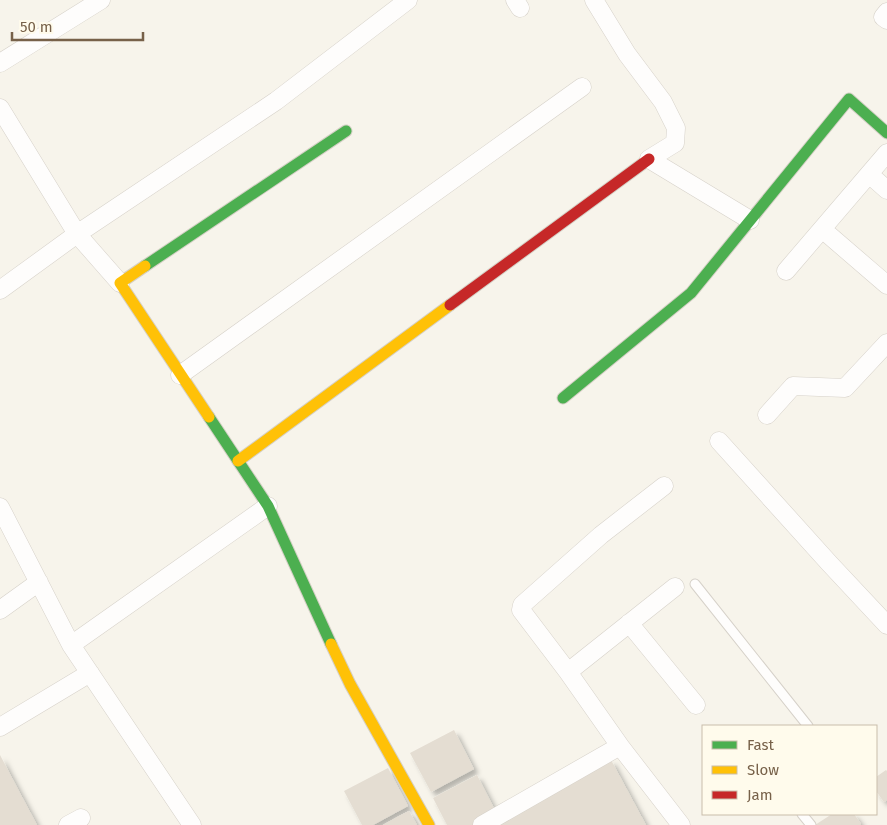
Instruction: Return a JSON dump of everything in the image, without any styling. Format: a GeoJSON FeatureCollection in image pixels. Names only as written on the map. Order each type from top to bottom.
{"type":"FeatureCollection","features":[{"type":"Feature","properties":{"kind":"street"},"geometry":{"type":"LineString","coordinates":[[0,63],[101,0]]}},
{"type":"Feature","properties":{"kind":"street"},"geometry":{"type":"LineString","coordinates":[[0,290],[77,234],[276,101],[408,0]]}},
{"type":"Feature","properties":{"kind":"street"},"geometry":{"type":"LineString","coordinates":[[238,461],[649,159],[675,143],[676,128],[663,102],[627,54],[594,0]]}},
{"type":"Feature","properties":{"kind":"street"},"geometry":{"type":"LineString","coordinates":[[887,12],[883,16],[887,20]]}},
{"type":"Feature","properties":{"kind":"street"},"geometry":{"type":"LineString","coordinates":[[180,375],[582,86]]}},
{"type":"Feature","properties":{"kind":"street"},"geometry":{"type":"LineString","coordinates":[[563,398],[691,292],[849,99],[887,133]]}},
{"type":"Feature","properties":{"kind":"street"},"geometry":{"type":"LineString","coordinates":[[0,108],[77,234],[120,283],[268,506],[350,684],[429,825]]}},
{"type":"Feature","properties":{"kind":"street"},"geometry":{"type":"LineString","coordinates":[[120,283],[346,131]]}},
{"type":"Feature","properties":{"kind":"street"},"geometry":{"type":"LineString","coordinates":[[786,271],[887,153]]}},
{"type":"Feature","properties":{"kind":"street"},"geometry":{"type":"LineString","coordinates":[[649,159],[750,220]]}},
{"type":"Feature","properties":{"kind":"street"},"geometry":{"type":"LineString","coordinates":[[869,174],[887,190]]}},
{"type":"Feature","properties":{"kind":"street"},"geometry":{"type":"LineString","coordinates":[[822,229],[887,285]]}},
{"type":"Feature","properties":{"kind":"street"},"geometry":{"type":"LineString","coordinates":[[767,415],[793,386],[844,388],[887,343]]}},
{"type":"Feature","properties":{"kind":"street"},"geometry":{"type":"LineString","coordinates":[[719,441],[887,624]]}},
{"type":"Feature","properties":{"kind":"street"},"geometry":{"type":"LineString","coordinates":[[664,486],[601,536],[522,605],[521,610],[568,672],[620,746],[681,825]]}},
{"type":"Feature","properties":{"kind":"street"},"geometry":{"type":"LineString","coordinates":[[71,645],[268,506]]}},
{"type":"Feature","properties":{"kind":"street"},"geometry":{"type":"LineString","coordinates":[[0,507],[71,645],[192,825]]}},
{"type":"Feature","properties":{"kind":"street"},"geometry":{"type":"LineString","coordinates":[[0,610],[39,582]]}},
{"type":"Feature","properties":{"kind":"street"},"geometry":{"type":"LineString","coordinates":[[568,672],[675,587]]}},
{"type":"Feature","properties":{"kind":"street"},"geometry":{"type":"LineString","coordinates":[[629,623],[696,705]]}},
{"type":"Feature","properties":{"kind":"street"},"geometry":{"type":"LineString","coordinates":[[0,727],[90,673]]}},
{"type":"Feature","properties":{"kind":"street"},"geometry":{"type":"LineString","coordinates":[[482,825],[620,746]]}},
{"type":"Feature","properties":{"kind":"lane"},"geometry":{"type":"LineString","coordinates":[[695,584],[807,725]]}},
{"type":"Feature","properties":{"kind":"lane"},"geometry":{"type":"LineString","coordinates":[[803,815],[811,825]]}},
{"type":"Feature","properties":{"kind":"building"},"geometry":{"type":"Polygon","coordinates":[[[454,730],[474,769],[431,792],[410,753],[454,730]]]}},
{"type":"Feature","properties":{"kind":"building"},"geometry":{"type":"Polygon","coordinates":[[[0,755],[21,795],[37,825],[0,825],[0,755]]]}},
{"type":"Feature","properties":{"kind":"building"},"geometry":{"type":"Polygon","coordinates":[[[611,760],[646,825],[489,825],[611,760]]]}},
{"type":"Feature","properties":{"kind":"building"},"geometry":{"type":"Polygon","coordinates":[[[388,768],[408,806],[373,825],[362,825],[344,791],[388,768]]]}},
{"type":"Feature","properties":{"kind":"building"},"geometry":{"type":"Polygon","coordinates":[[[887,771],[887,800],[884,802],[877,792],[877,776],[887,771]]]}},
{"type":"Feature","properties":{"kind":"building"},"geometry":{"type":"Polygon","coordinates":[[[477,775],[497,814],[476,825],[447,825],[433,798],[477,775]]]}},
{"type":"Feature","properties":{"kind":"building"},"geometry":{"type":"Polygon","coordinates":[[[409,811],[417,825],[383,825],[401,815],[409,811]]]}},
{"type":"Feature","properties":{"kind":"building"},"geometry":{"type":"Polygon","coordinates":[[[830,815],[855,815],[861,824],[860,825],[815,825],[830,815]]]}},
{"type":"Feature","properties":{"kind":"traffic: fast"},"geometry":{"type":"LineString","coordinates":[[563,398],[691,293],[849,99],[887,133]]}},
{"type":"Feature","properties":{"kind":"traffic: fast"},"geometry":{"type":"LineString","coordinates":[[145,266],[346,131]]}},
{"type":"Feature","properties":{"kind":"traffic: fast"},"geometry":{"type":"LineString","coordinates":[[209,417],[268,506],[331,644]]}},
{"type":"Feature","properties":{"kind":"traffic: slow"},"geometry":{"type":"LineString","coordinates":[[145,266],[120,283],[209,417]]}},
{"type":"Feature","properties":{"kind":"traffic: slow"},"geometry":{"type":"LineString","coordinates":[[238,461],[450,305]]}},
{"type":"Feature","properties":{"kind":"traffic: slow"},"geometry":{"type":"LineString","coordinates":[[331,644],[350,684],[429,825]]}},
{"type":"Feature","properties":{"kind":"traffic: jam"},"geometry":{"type":"LineString","coordinates":[[450,305],[649,159]]}}]}
